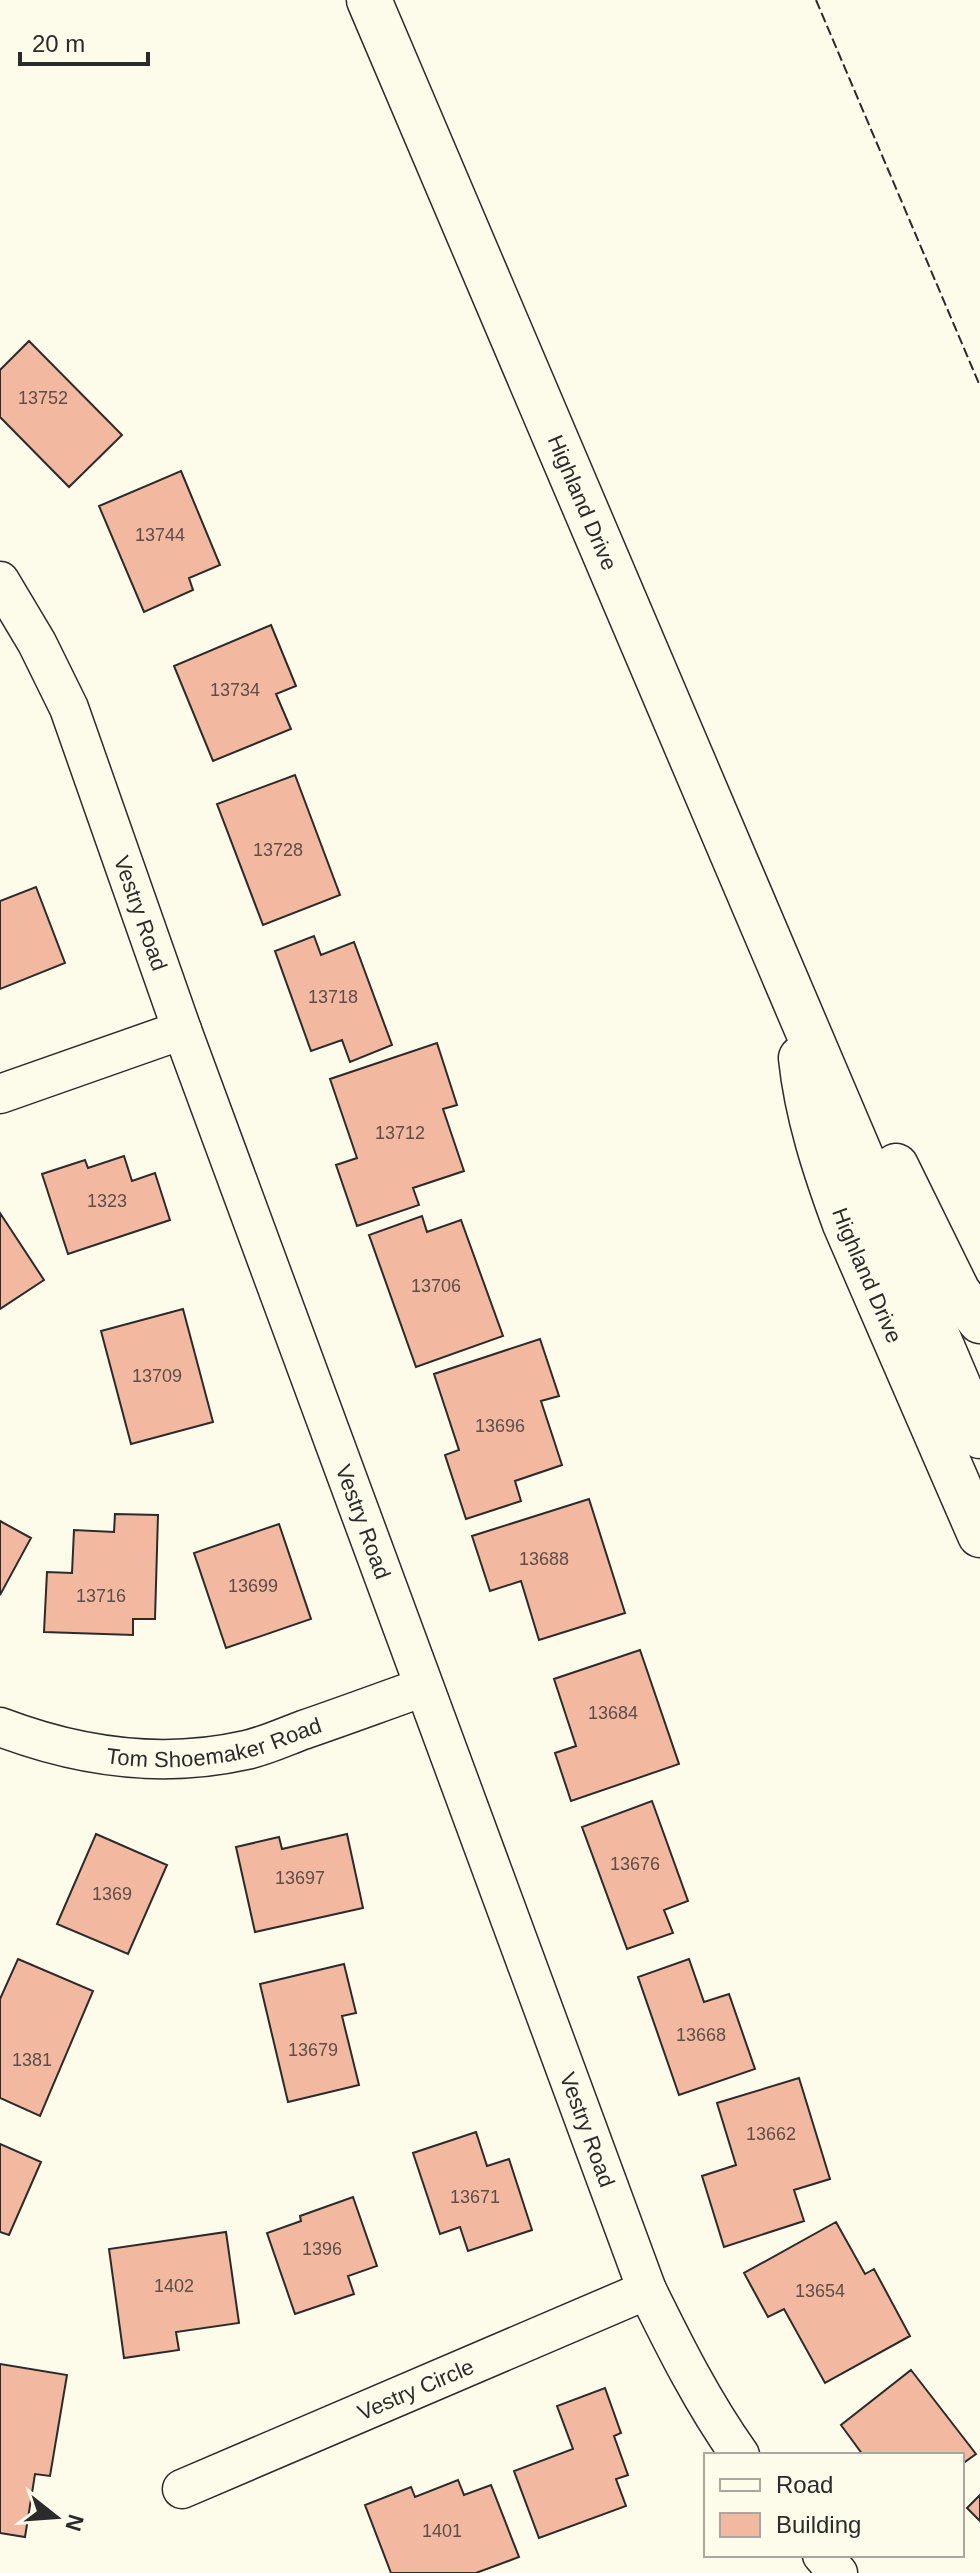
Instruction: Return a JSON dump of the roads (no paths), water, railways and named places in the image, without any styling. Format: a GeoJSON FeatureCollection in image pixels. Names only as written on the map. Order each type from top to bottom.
{"type":"FeatureCollection","features":[{"type":"Feature","properties":{"kind":"main road","name":"Highland Drive"},"geometry":{"type":"LineString","coordinates":[[369,0],[977,1420]]}},
{"type":"Feature","properties":{"kind":"main road","name":"Highland Drive"},"geometry":{"type":"LineString","coordinates":[[797,1004],[802,1063],[812,1122],[826,1174],[980,1535]]}},
{"type":"Feature","properties":{"kind":"main road"},"geometry":{"type":"LineString","coordinates":[[797,1004],[859,1093],[958,1292],[980,1321]]}},
{"type":"Feature","properties":{"kind":"street","name":"Vestry Road"},"geometry":{"type":"LineString","coordinates":[[0,581],[37,643],[69,708],[182,1030],[647,2290],[678,2353],[718,2424],[739,2453]]}},
{"type":"Feature","properties":{"kind":"street"},"geometry":{"type":"LineString","coordinates":[[0,1094],[182,1030]]}},
{"type":"Feature","properties":{"kind":"street","name":"Tom Shoemaker Road"},"geometry":{"type":"LineString","coordinates":[[1,1729],[104,1757],[153,1760],[200,1758],[248,1750],[424,1687]]}},
{"type":"Feature","properties":{"kind":"street","name":"Vestry Circle"},"geometry":{"type":"LineString","coordinates":[[182,2489],[647,2290]]}},
{"type":"Feature","properties":{"kind":"street"},"geometry":{"type":"LineString","coordinates":[[824,2557],[838,2573]]}}]}
